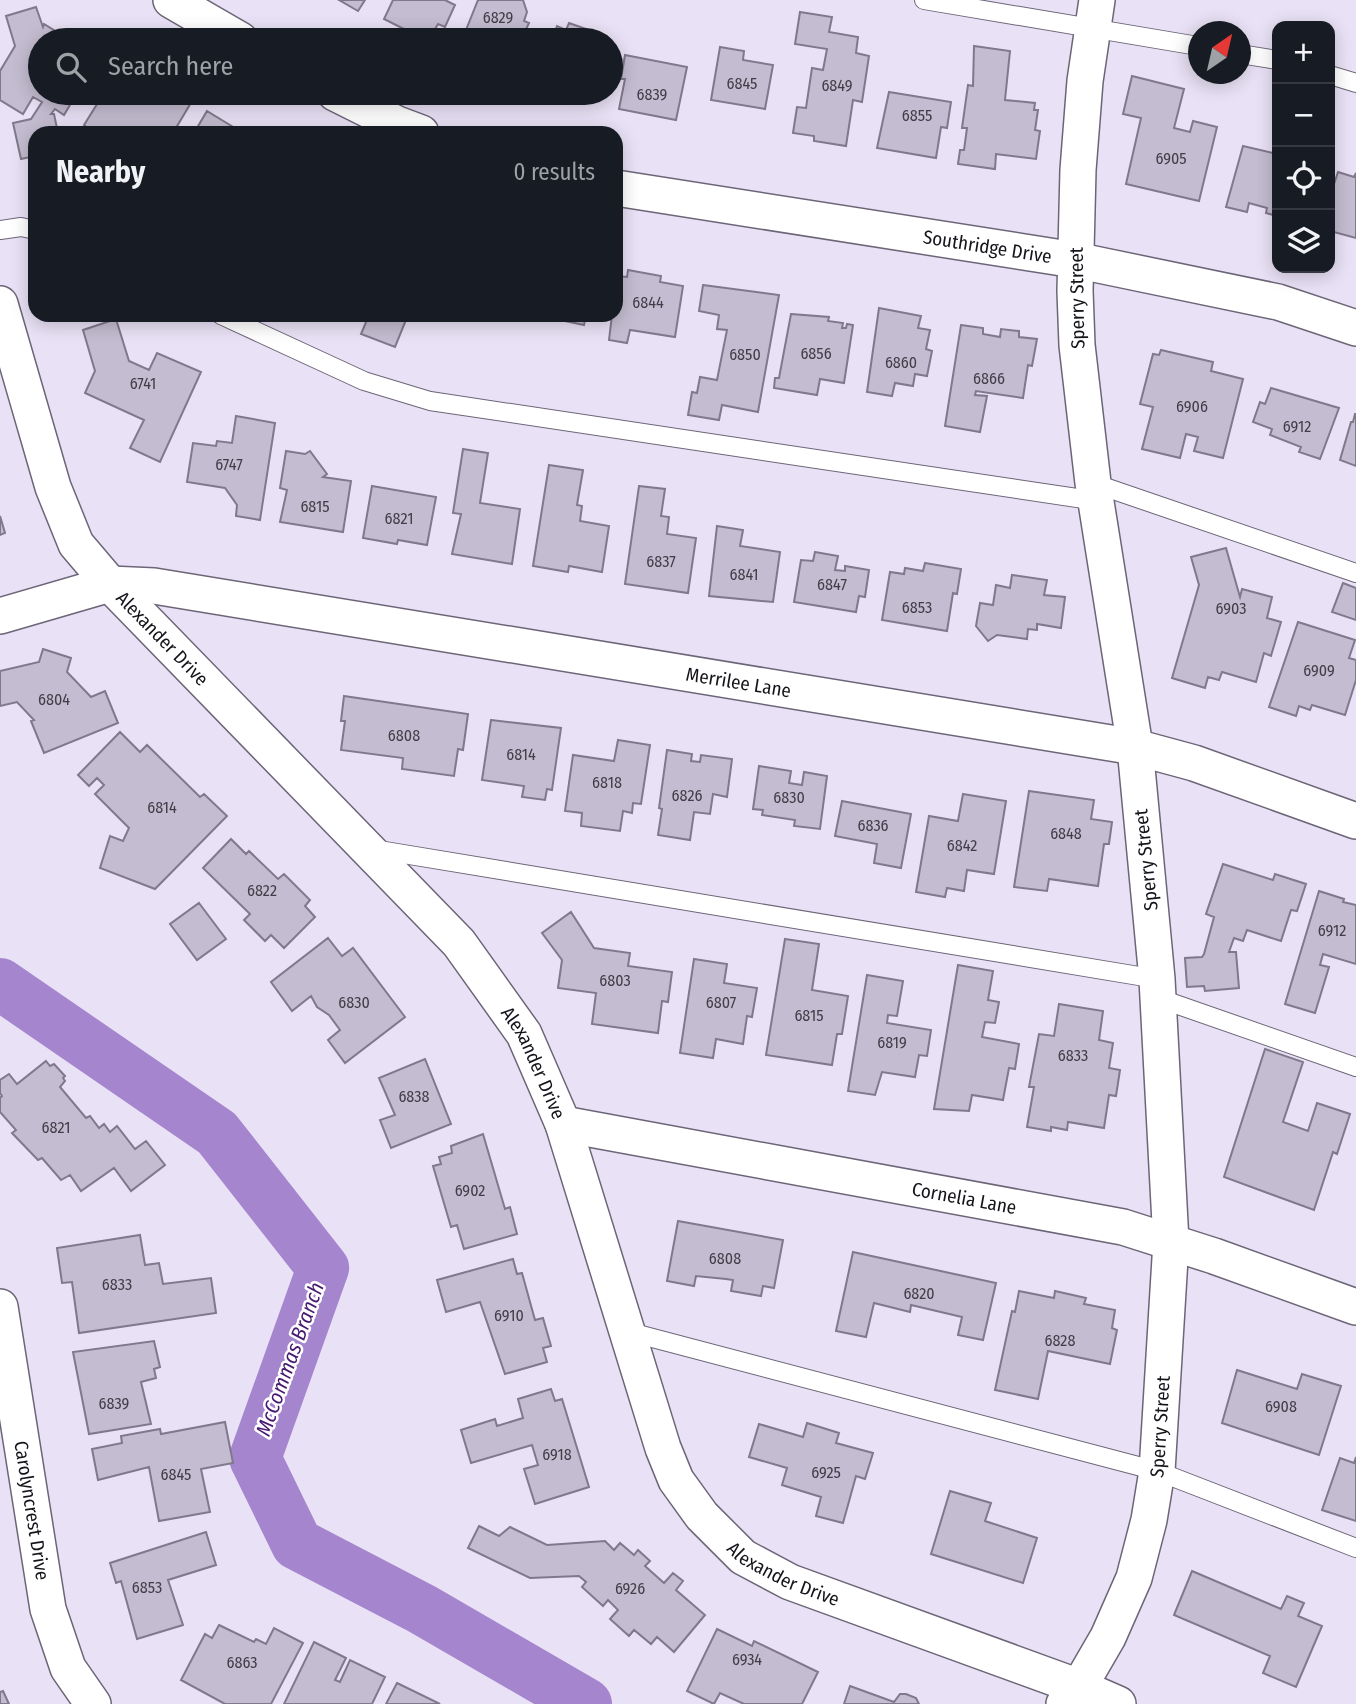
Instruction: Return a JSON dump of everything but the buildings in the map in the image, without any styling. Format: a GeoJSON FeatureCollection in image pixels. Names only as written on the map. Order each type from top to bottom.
{"type":"FeatureCollection","features":[{"type":"Feature","properties":{"kind":"street"},"geometry":{"type":"LineString","coordinates":[[171,0],[219,28]]}},
{"type":"Feature","properties":{"kind":"street","name":"Sperry Street"},"geometry":{"type":"LineString","coordinates":[[1072,1695],[1108,1637],[1135,1577],[1149,1520],[1157,1471],[1171,1242],[1158,988],[1135,747],[1095,492],[1077,345],[1077,170],[1095,13]]}},
{"type":"Feature","properties":{"kind":"street"},"geometry":{"type":"LineString","coordinates":[[359,105],[402,126]]}},
{"type":"Feature","properties":{"kind":"street","name":"Southridge Drive"},"geometry":{"type":"LineString","coordinates":[[623,189],[1075,260],[1278,302],[1356,328]]}},
{"type":"Feature","properties":{"kind":"street","name":"Alexander Drive"},"geometry":{"type":"LineString","coordinates":[[0,304],[53,487],[76,544],[110,584],[459,943],[524,1034],[563,1124],[663,1448],[676,1480],[702,1517],[743,1557],[790,1582],[1072,1695],[1118,1704]]}},
{"type":"Feature","properties":{"kind":"street","name":"Merrilee Lane"},"geometry":{"type":"LineString","coordinates":[[0,616],[110,584],[154,586],[1135,747],[1194,763],[1356,821]]}},
{"type":"Feature","properties":{"kind":"street","name":"Cornelia Lane"},"geometry":{"type":"LineString","coordinates":[[563,1124],[1123,1227],[1356,1307]]}},
{"type":"Feature","properties":{"kind":"street","name":"Carolyncrest Drive"},"geometry":{"type":"LineString","coordinates":[[0,1307],[48,1609],[68,1668],[93,1704]]}},
{"type":"Feature","properties":{"kind":"lane"},"geometry":{"type":"LineString","coordinates":[[925,0],[1095,13],[1188,43]]}},
{"type":"Feature","properties":{"kind":"lane"},"geometry":{"type":"LineString","coordinates":[[1251,56],[1272,59]]}},
{"type":"Feature","properties":{"kind":"lane"},"geometry":{"type":"LineString","coordinates":[[1335,77],[1356,83]]}},
{"type":"Feature","properties":{"kind":"lane"},"geometry":{"type":"LineString","coordinates":[[0,230],[28,229]]}},
{"type":"Feature","properties":{"kind":"lane"},"geometry":{"type":"LineString","coordinates":[[236,322],[364,381],[430,401],[1095,492],[1356,573]]}},
{"type":"Feature","properties":{"kind":"lane"},"geometry":{"type":"LineString","coordinates":[[366,848],[1158,988],[1356,1067]]}},
{"type":"Feature","properties":{"kind":"lane"},"geometry":{"type":"LineString","coordinates":[[626,1331],[1157,1471],[1356,1548]]}},
{"type":"Feature","properties":{"kind":"waterway","name":"McCommas Branch"},"geometry":{"type":"LineString","coordinates":[[0,984],[217,1133],[323,1268],[255,1458],[297,1544],[422,1609],[586,1704]]}}]}
